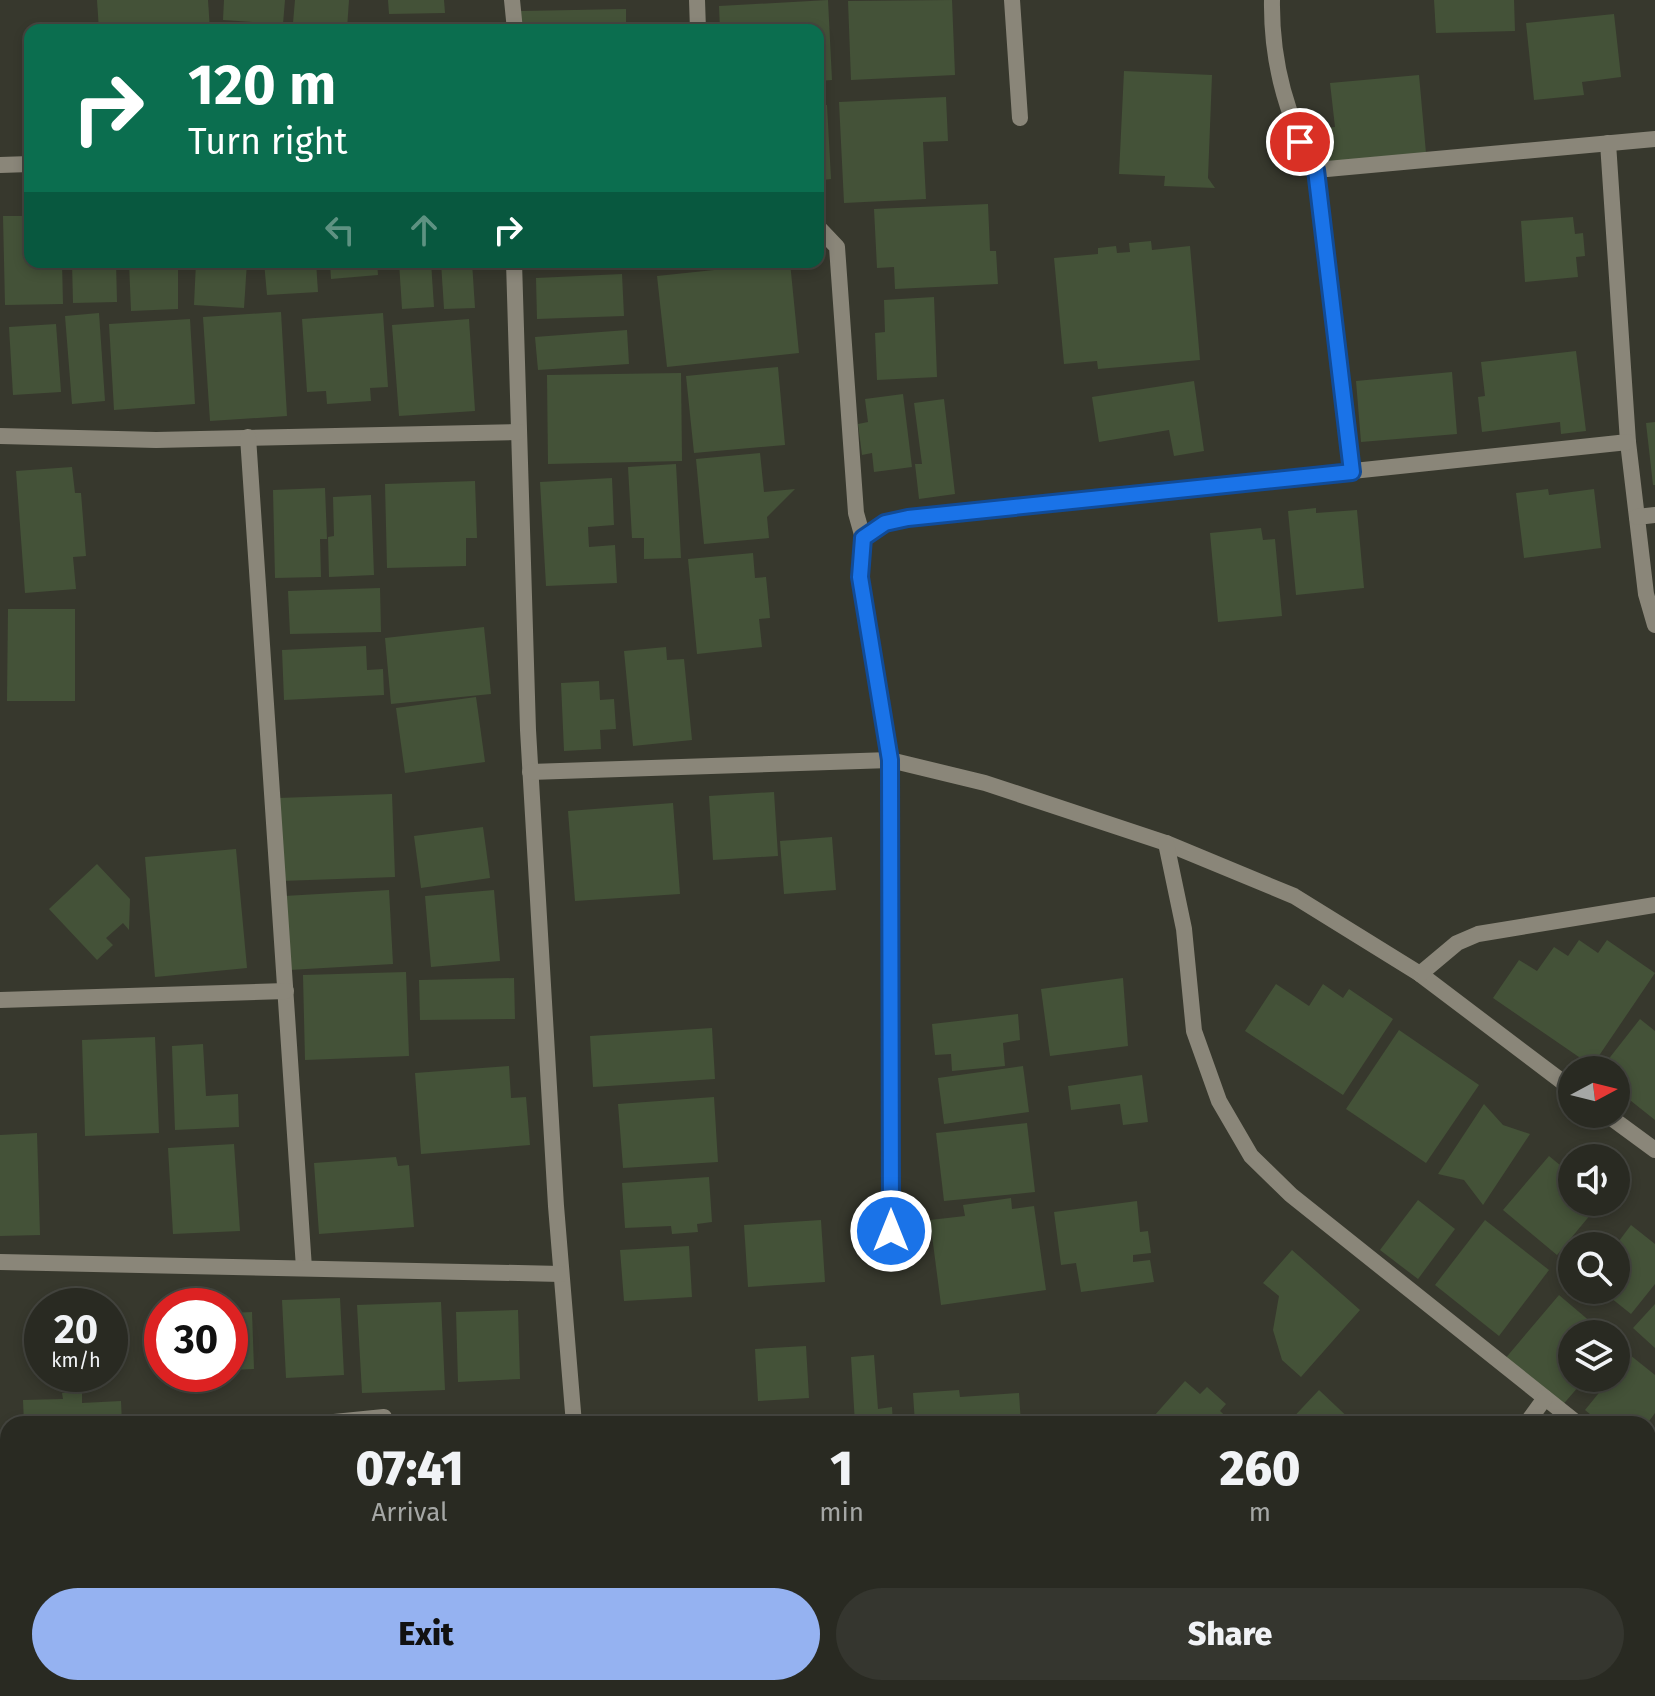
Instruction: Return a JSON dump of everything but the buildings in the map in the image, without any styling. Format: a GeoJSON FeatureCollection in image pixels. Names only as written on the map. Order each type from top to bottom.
{"type":"FeatureCollection","features":[{"type":"Feature","properties":{"kind":"street"},"geometry":{"type":"LineString","coordinates":[[512,0],[514,24]]}},
{"type":"Feature","properties":{"kind":"street"},"geometry":{"type":"LineString","coordinates":[[697,0],[698,24]]}},
{"type":"Feature","properties":{"kind":"street"},"geometry":{"type":"LineString","coordinates":[[1012,0],[1020,118]]}},
{"type":"Feature","properties":{"kind":"street"},"geometry":{"type":"LineString","coordinates":[[1272,0],[1272,33],[1278,75],[1296,131],[1316,170],[1352,472]]}},
{"type":"Feature","properties":{"kind":"street"},"geometry":{"type":"LineString","coordinates":[[1316,170],[1655,139]]}},
{"type":"Feature","properties":{"kind":"street"},"geometry":{"type":"LineString","coordinates":[[1608,143],[1628,398],[1628,442],[1646,594],[1655,625]]}},
{"type":"Feature","properties":{"kind":"street"},"geometry":{"type":"LineString","coordinates":[[0,165],[24,164]]}},
{"type":"Feature","properties":{"kind":"street"},"geometry":{"type":"LineString","coordinates":[[824,233],[837,247],[856,513],[863,538],[860,577],[890,760],[891,1231]]}},
{"type":"Feature","properties":{"kind":"street"},"geometry":{"type":"LineString","coordinates":[[514,268],[530,772],[561,1274],[573,1416]]}},
{"type":"Feature","properties":{"kind":"street"},"geometry":{"type":"LineString","coordinates":[[0,436],[156,440],[519,432]]}},
{"type":"Feature","properties":{"kind":"street"},"geometry":{"type":"LineString","coordinates":[[248,437],[304,1268]]}},
{"type":"Feature","properties":{"kind":"street"},"geometry":{"type":"LineString","coordinates":[[863,538],[885,523],[908,518],[1628,442]]}},
{"type":"Feature","properties":{"kind":"street"},"geometry":{"type":"LineString","coordinates":[[1637,517],[1655,515]]}},
{"type":"Feature","properties":{"kind":"street"},"geometry":{"type":"LineString","coordinates":[[530,772],[890,760],[985,783],[1166,843],[1294,896],[1420,974],[1558,1078]]}},
{"type":"Feature","properties":{"kind":"street"},"geometry":{"type":"LineString","coordinates":[[1166,843],[1184,929],[1194,1031],[1219,1101],[1251,1156],[1291,1195],[1568,1416]]}},
{"type":"Feature","properties":{"kind":"street"},"geometry":{"type":"LineString","coordinates":[[1420,974],[1457,943],[1478,934],[1655,905]]}},
{"type":"Feature","properties":{"kind":"street"},"geometry":{"type":"LineString","coordinates":[[0,1000],[286,991]]}},
{"type":"Feature","properties":{"kind":"street"},"geometry":{"type":"LineString","coordinates":[[1625,1128],[1655,1150]]}},
{"type":"Feature","properties":{"kind":"street"},"geometry":{"type":"LineString","coordinates":[[0,1262],[561,1274]]}},
{"type":"Feature","properties":{"kind":"street"},"geometry":{"type":"LineString","coordinates":[[1532,1416],[1545,1398]]}},
{"type":"Feature","properties":{"kind":"route"},"geometry":{"type":"LineString","coordinates":[[891,1231],[890,760],[860,577],[863,538],[885,523],[908,518],[1352,472],[1316,170],[1300,142]]}}]}
